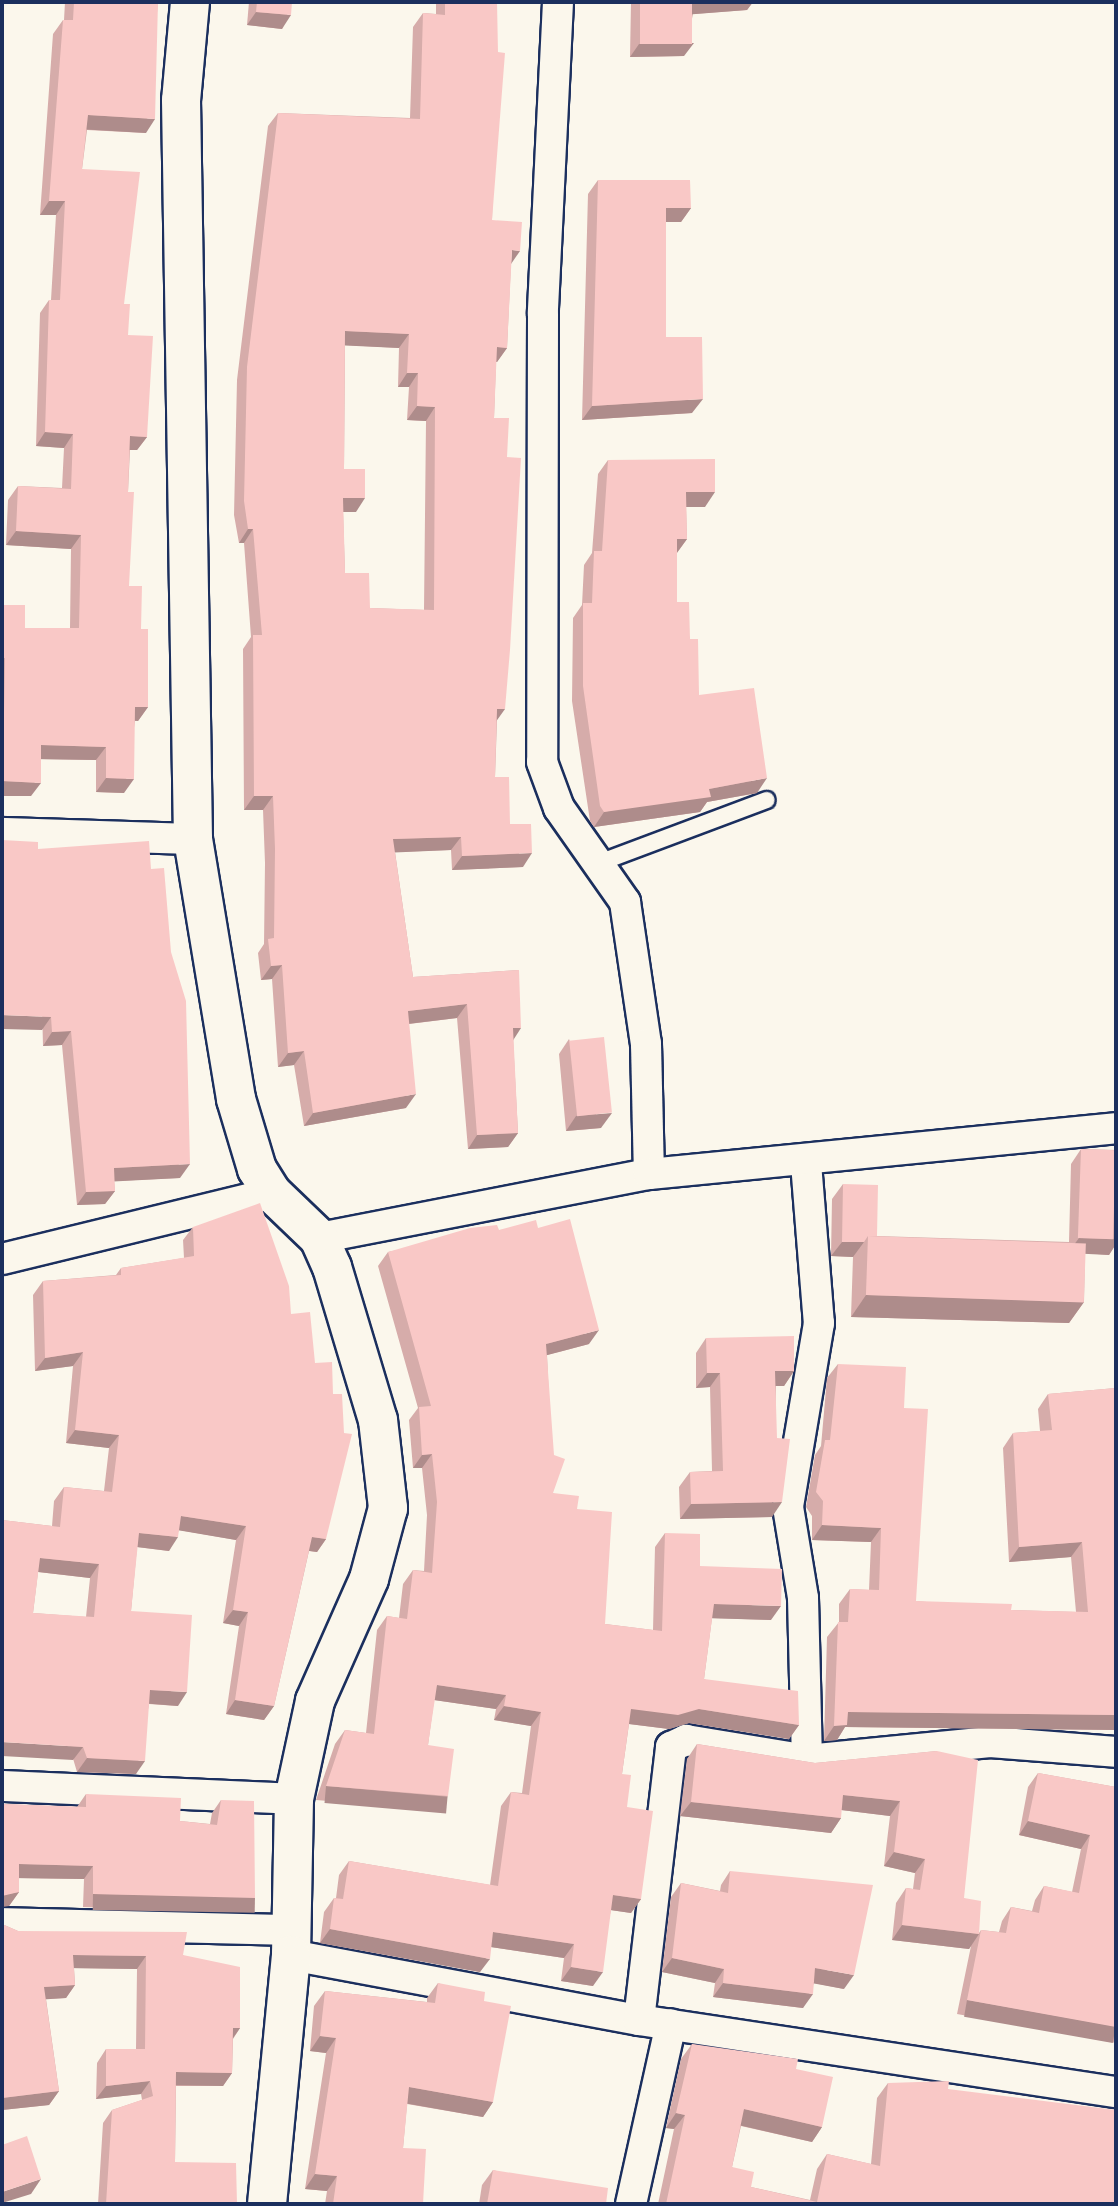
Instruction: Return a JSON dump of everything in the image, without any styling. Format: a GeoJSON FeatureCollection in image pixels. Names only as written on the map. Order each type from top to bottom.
{"type":"FeatureCollection","features":[{"type":"Feature","properties":{"kind":"street"},"geometry":{"type":"LineString","coordinates":[[191,2],[181,100],[193,839],[236,1099],[257,1169],[272,1193],[319,1238],[378,1420],[388,1508],[369,1579],[315,1701],[294,1800],[290,1943],[267,2204]]}},
{"type":"Feature","properties":{"kind":"street"},"geometry":{"type":"LineString","coordinates":[[558,2],[543,314],[542,762],[559,808],[625,902],[646,1044],[649,1174]]}},
{"type":"Feature","properties":{"kind":"street"},"geometry":{"type":"LineString","coordinates":[[2,833],[193,839]]}},
{"type":"Feature","properties":{"kind":"street"},"geometry":{"type":"LineString","coordinates":[[319,1238],[649,1174],[806,1163],[1116,1128]]}},
{"type":"Feature","properties":{"kind":"street"},"geometry":{"type":"LineString","coordinates":[[806,1163],[819,1323],[788,1507],[803,1598],[807,1760]]}},
{"type":"Feature","properties":{"kind":"street"},"geometry":{"type":"LineString","coordinates":[[2,1259],[272,1193]]}},
{"type":"Feature","properties":{"kind":"street"},"geometry":{"type":"LineString","coordinates":[[639,2021],[671,1747],[686,1740],[807,1760],[990,1742],[1116,1752]]}},
{"type":"Feature","properties":{"kind":"street"},"geometry":{"type":"LineString","coordinates":[[2,1786],[294,1800]]}},
{"type":"Feature","properties":{"kind":"street"},"geometry":{"type":"LineString","coordinates":[[2,1923],[290,1943],[639,2021],[1116,2092]]}},
{"type":"Feature","properties":{"kind":"street"},"geometry":{"type":"LineString","coordinates":[[631,2204],[671,2024]]}},
{"type":"Feature","properties":{"kind":"lane"},"geometry":{"type":"LineString","coordinates":[[599,863],[767,800]]}},
{"type":"Feature","properties":{"kind":"building"},"geometry":{"type":"Polygon","coordinates":[[[74,2],[158,2],[155,119],[88,115],[82,169],[140,172],[124,304],[130,304],[128,335],[153,336],[147,437],[130,436],[128,492],[134,492],[129,586],[142,586],[141,629],[148,629],[148,707],[135,707],[134,779],[106,778],[106,747],[41,745],[41,783],[2,781],[5,658],[2,658],[2,605],[25,605],[25,628],[79,628],[81,535],[16,531],[18,486],[71,489],[73,434],[45,432],[49,300],[60,300],[65,201],[49,201],[63,20],[73,20],[74,2]]]}},
{"type":"Feature","properties":{"kind":"building"},"geometry":{"type":"Polygon","coordinates":[[[257,2],[292,2],[291,15],[256,12],[257,2]]]}},
{"type":"Feature","properties":{"kind":"building"},"geometry":{"type":"Polygon","coordinates":[[[445,2],[497,2],[498,52],[505,53],[492,220],[522,222],[520,251],[512,250],[507,348],[497,347],[494,418],[509,418],[507,457],[521,458],[510,650],[505,709],[497,709],[495,777],[509,777],[510,824],[531,824],[532,853],[462,856],[461,837],[393,839],[413,977],[519,970],[521,1028],[513,1028],[518,1133],[477,1135],[467,1004],[408,1011],[416,1094],[313,1113],[304,1051],[288,1053],[282,965],[271,966],[268,939],[274,938],[273,796],[254,796],[253,635],[262,635],[253,529],[248,529],[244,501],[247,367],[278,113],[420,119],[423,13],[445,15],[445,2]],[[345,331],[344,469],[365,469],[365,498],[343,498],[345,573],[369,573],[370,608],[434,610],[435,407],[417,406],[418,373],[407,373],[409,334],[345,331]]]}},
{"type":"Feature","properties":{"kind":"building"},"geometry":{"type":"Polygon","coordinates":[[[640,2],[692,2],[692,44],[640,44],[640,2]]]}},
{"type":"Feature","properties":{"kind":"building"},"geometry":{"type":"Polygon","coordinates":[[[598,180],[690,180],[691,208],[666,208],[666,337],[702,337],[703,399],[592,406],[598,180]]]}},
{"type":"Feature","properties":{"kind":"building"},"geometry":{"type":"Polygon","coordinates":[[[715,459],[715,492],[686,492],[687,539],[677,539],[677,602],[689,602],[690,639],[698,639],[699,695],[754,688],[767,778],[709,789],[711,797],[604,812],[600,806],[583,686],[583,603],[592,603],[594,551],[602,551],[608,460],[715,459]]]}},
{"type":"Feature","properties":{"kind":"building"},"geometry":{"type":"Polygon","coordinates":[[[2,840],[38,842],[38,849],[149,841],[151,869],[164,868],[171,952],[186,1001],[190,1164],[114,1168],[115,1191],[86,1192],[71,1031],[52,1032],[51,1017],[2,1015],[2,840]]]}},
{"type":"Feature","properties":{"kind":"building"},"geometry":{"type":"Polygon","coordinates":[[[604,1037],[612,1113],[577,1116],[569,1041],[604,1037]]]}},
{"type":"Feature","properties":{"kind":"building"},"geometry":{"type":"Polygon","coordinates":[[[1081,1149],[1116,1150],[1113,1239],[1078,1238],[1081,1149]]]}},
{"type":"Feature","properties":{"kind":"building"},"geometry":{"type":"Polygon","coordinates":[[[843,1184],[878,1185],[877,1236],[868,1236],[864,1242],[842,1242],[843,1184]]]}},
{"type":"Feature","properties":{"kind":"building"},"geometry":{"type":"Polygon","coordinates":[[[260,1203],[289,1286],[291,1314],[310,1312],[315,1363],[332,1362],[333,1394],[342,1394],[344,1433],[352,1434],[326,1539],[312,1537],[274,1706],[235,1700],[248,1612],[233,1610],[246,1526],[181,1516],[178,1537],[139,1533],[131,1611],[192,1615],[187,1692],[150,1690],[145,1761],[87,1758],[83,1747],[2,1742],[2,1520],[60,1527],[64,1487],[112,1492],[119,1435],[75,1430],[83,1352],[45,1358],[43,1281],[121,1275],[121,1268],[194,1256],[193,1227],[260,1203]],[[40,1558],[33,1613],[94,1617],[99,1564],[40,1558]]]}},
{"type":"Feature","properties":{"kind":"building"},"geometry":{"type":"Polygon","coordinates":[[[570,1219],[599,1330],[546,1344],[554,1455],[565,1459],[553,1493],[579,1496],[577,1509],[612,1512],[605,1624],[662,1631],[665,1533],[700,1534],[700,1566],[782,1569],[781,1606],[714,1604],[704,1679],[798,1691],[799,1725],[699,1709],[678,1715],[631,1709],[622,1774],[631,1775],[627,1807],[653,1811],[641,1899],[613,1895],[603,1972],[571,1967],[574,1944],[493,1932],[490,1959],[330,1929],[334,1898],[343,1899],[349,1861],[498,1886],[511,1792],[529,1795],[541,1712],[504,1706],[506,1695],[437,1685],[428,1745],[454,1749],[448,1796],[326,1786],[345,1730],[374,1734],[387,1616],[407,1619],[413,1570],[432,1573],[437,1502],[432,1454],[422,1455],[419,1407],[431,1406],[388,1252],[470,1228],[497,1225],[499,1230],[536,1220],[538,1228],[570,1219]]]}},
{"type":"Feature","properties":{"kind":"building"},"geometry":{"type":"Polygon","coordinates":[[[868,1236],[1086,1244],[1084,1303],[866,1295],[868,1236]]]}},
{"type":"Feature","properties":{"kind":"building"},"geometry":{"type":"Polygon","coordinates":[[[794,1336],[794,1371],[775,1371],[777,1438],[790,1439],[782,1502],[691,1504],[690,1472],[723,1471],[720,1373],[707,1373],[706,1338],[794,1336]]]}},
{"type":"Feature","properties":{"kind":"building"},"geometry":{"type":"Polygon","coordinates":[[[838,1364],[906,1367],[904,1408],[928,1409],[916,1601],[1012,1604],[1011,1610],[1088,1612],[1082,1542],[1019,1547],[1013,1433],[1052,1430],[1048,1394],[1116,1388],[1116,1715],[848,1712],[847,1725],[834,1726],[838,1622],[848,1622],[850,1589],[879,1590],[881,1528],[822,1525],[823,1501],[816,1492],[825,1440],[830,1440],[838,1364]]]}},
{"type":"Feature","properties":{"kind":"building"},"geometry":{"type":"Polygon","coordinates":[[[697,1744],[815,1763],[937,1751],[978,1760],[964,1898],[981,1901],[979,1934],[902,1925],[906,1888],[920,1890],[925,1859],[894,1852],[900,1801],[843,1795],[841,1818],[691,1802],[697,1744]]]}},
{"type":"Feature","properties":{"kind":"building"},"geometry":{"type":"Polygon","coordinates":[[[1038,1773],[1116,1787],[1116,2027],[967,2000],[981,1930],[1006,1933],[1011,1907],[1039,1913],[1044,1886],[1079,1893],[1090,1835],[1028,1821],[1038,1773]]]}},
{"type":"Feature","properties":{"kind":"building"},"geometry":{"type":"Polygon","coordinates":[[[86,1794],[181,1798],[180,1821],[217,1825],[221,1800],[254,1801],[255,1898],[93,1894],[93,1866],[19,1864],[19,1892],[2,1896],[2,1804],[86,1807],[86,1794]]]}},
{"type":"Feature","properties":{"kind":"building"},"geometry":{"type":"Polygon","coordinates":[[[730,1871],[873,1885],[854,1975],[815,1968],[813,1994],[723,1983],[724,1969],[672,1958],[681,1883],[728,1893],[730,1871]]]}},
{"type":"Feature","properties":{"kind":"building"},"geometry":{"type":"Polygon","coordinates":[[[2,1924],[18,1931],[187,1932],[183,1955],[240,1967],[240,2028],[233,2028],[232,2073],[176,2072],[175,2162],[236,2163],[237,2204],[106,2204],[112,2110],[153,2096],[150,2081],[106,2086],[106,2049],[145,2049],[146,1956],[73,1955],[75,1985],[44,1987],[59,2091],[2,2098],[2,1924]]]}},
{"type":"Feature","properties":{"kind":"building"},"geometry":{"type":"Polygon","coordinates":[[[438,1983],[485,1992],[484,2001],[511,2006],[493,2102],[409,2087],[403,2148],[426,2149],[423,2204],[333,2204],[337,2176],[315,2174],[336,2038],[320,2036],[325,1991],[435,2003],[438,1983]]]}},
{"type":"Feature","properties":{"kind":"building"},"geometry":{"type":"Polygon","coordinates":[[[692,2044],[798,2059],[796,2069],[833,2077],[822,2127],[744,2109],[732,2167],[754,2172],[751,2187],[817,2202],[827,2154],[880,2166],[888,2083],[949,2081],[948,2089],[1116,2110],[1116,2204],[666,2204],[685,2115],[676,2113],[692,2044]]]}},
{"type":"Feature","properties":{"kind":"building"},"geometry":{"type":"Polygon","coordinates":[[[27,2136],[41,2179],[2,2192],[2,2145],[27,2136]]]}},
{"type":"Feature","properties":{"kind":"building"},"geometry":{"type":"Polygon","coordinates":[[[493,2170],[608,2188],[606,2204],[487,2204],[493,2170]]]}}]}
